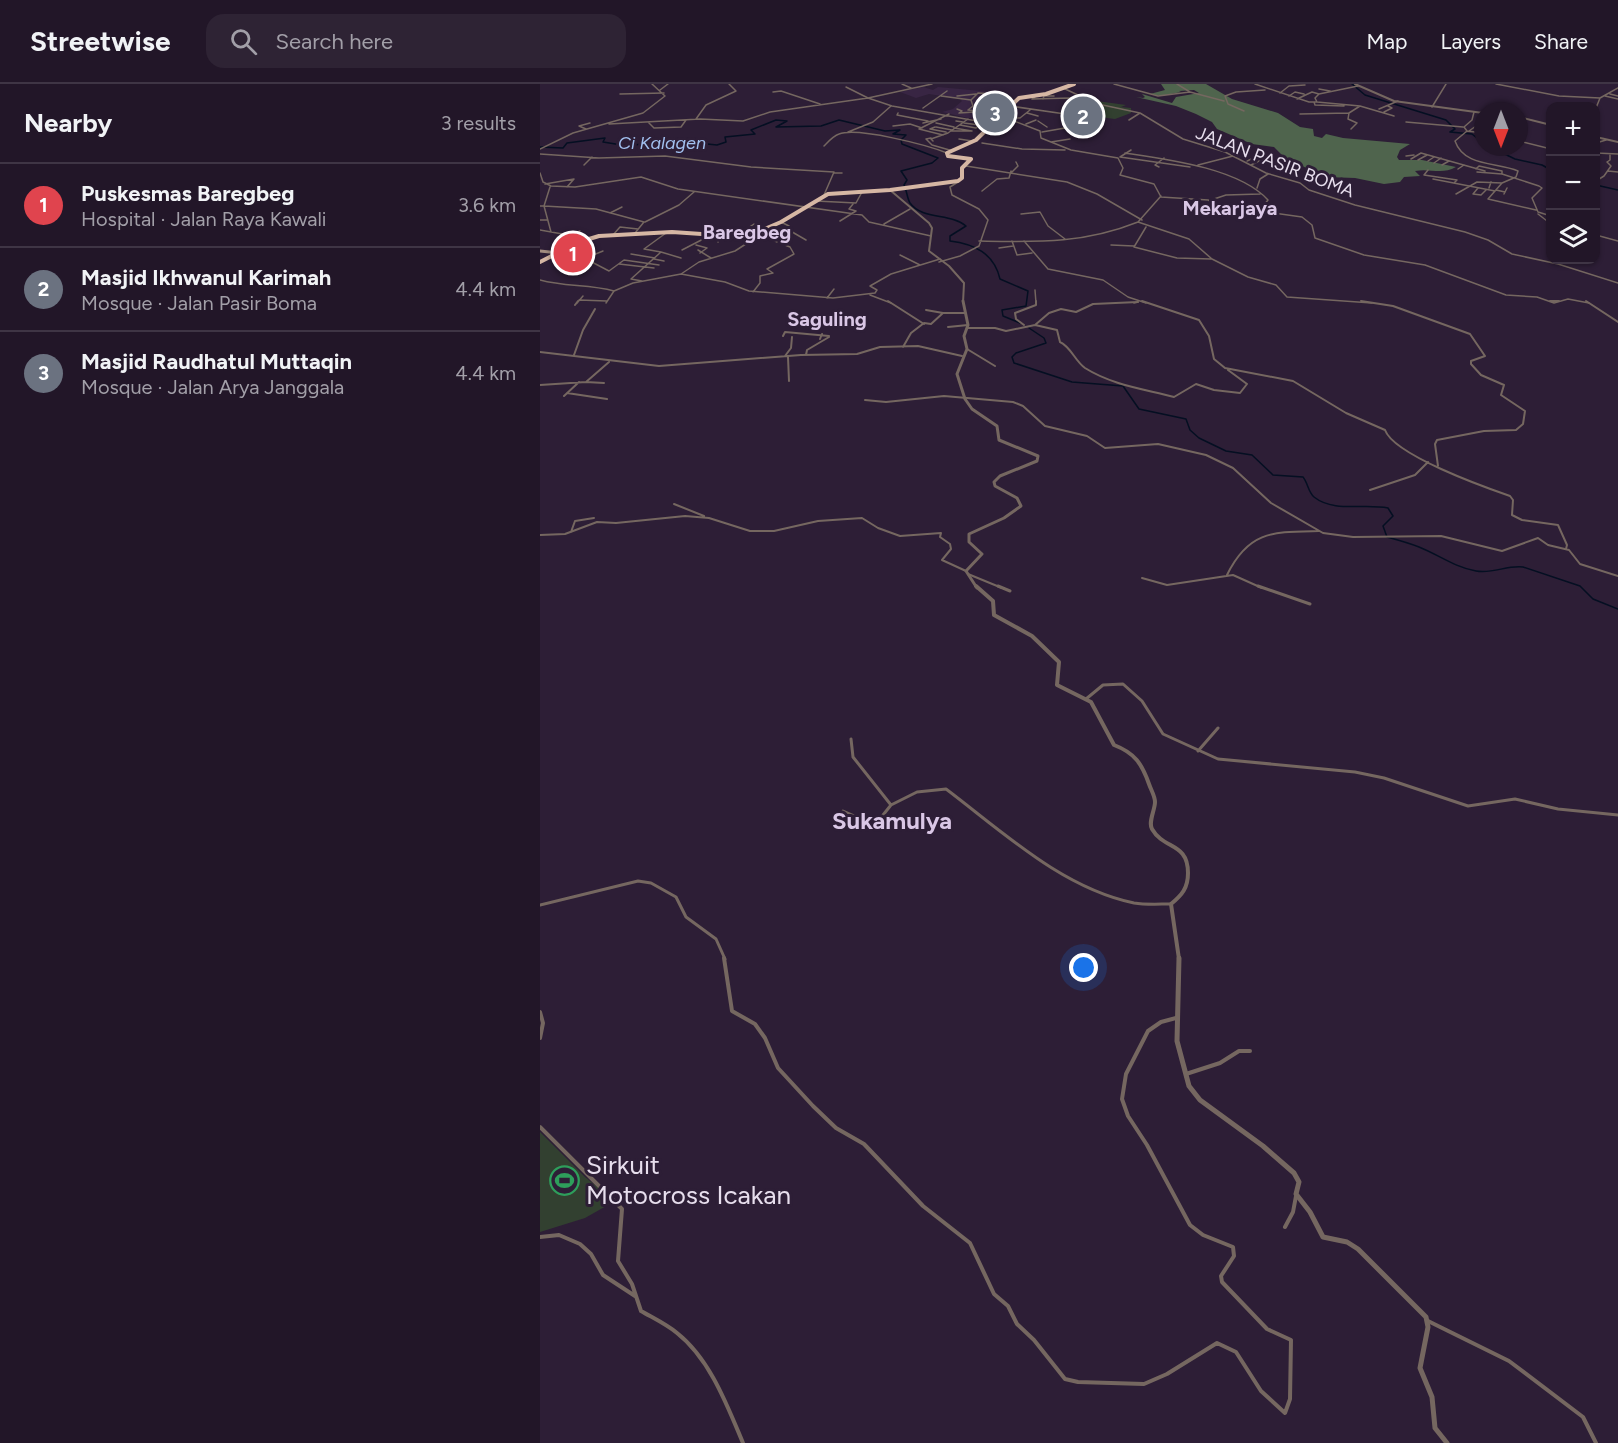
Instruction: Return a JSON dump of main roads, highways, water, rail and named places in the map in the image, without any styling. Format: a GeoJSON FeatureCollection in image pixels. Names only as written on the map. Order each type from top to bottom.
{"type":"FeatureCollection","features":[{"type":"Feature","properties":{"kind":"highway"},"geometry":{"type":"LineString","coordinates":[[540,262],[579,242],[636,231],[733,237],[752,235],[756,228],[773,226],[824,195],[903,189],[962,179],[962,168],[971,162],[970,158],[950,157],[947,153],[974,141],[1020,97],[1053,91],[1074,84]]}},
{"type":"Feature","properties":{"kind":"main road"},"geometry":{"type":"LineString","coordinates":[[540,251],[559,253]]}},
{"type":"Feature","properties":{"kind":"waterway"},"geometry":{"type":"LineString","coordinates":[[1352,84],[1365,95],[1446,120],[1455,129],[1450,132],[1474,136]]}},
{"type":"Feature","properties":{"kind":"waterway","name":"Ci Kalagen"},"geometry":{"type":"LineString","coordinates":[[540,147],[563,148],[567,143],[605,138],[603,142],[628,146],[669,140],[717,145],[726,142],[725,137],[755,134],[751,130],[776,120],[787,121],[776,127],[821,126],[839,120],[885,131],[900,130],[893,134],[906,135],[901,140],[902,144],[938,158],[932,163],[901,171],[907,180],[904,185],[910,203],[922,212],[953,219],[966,226],[950,236],[950,241],[982,251],[993,263],[1000,279],[1028,291],[1026,306],[1002,310],[1003,316],[1020,323]]}},
{"type":"Feature","properties":{"kind":"waterway"},"geometry":{"type":"LineString","coordinates":[[1509,156],[1546,167]]}},
{"type":"Feature","properties":{"kind":"waterway"},"geometry":{"type":"LineString","coordinates":[[1600,186],[1618,190]]}},
{"type":"Feature","properties":{"kind":"waterway","name":"Ci Kalagen"},"geometry":{"type":"LineString","coordinates":[[1029,328],[1044,338],[1046,343],[1016,353],[1012,357],[1014,363],[1072,382],[1123,386],[1139,409],[1186,419],[1190,430],[1199,438],[1226,451],[1252,455],[1273,475],[1303,477],[1312,495],[1322,502],[1340,506],[1388,508],[1393,516],[1383,526],[1387,537],[1476,571],[1523,567],[1580,586],[1593,599],[1618,609]]}},
{"type":"Feature","properties":{"kind":"place","name":"Masjid Raudhatul Muttaqin"},"geometry":{"type":"Point","coordinates":[995,113]}},
{"type":"Feature","properties":{"kind":"place","name":"Masjid Ikhwanul Karimah"},"geometry":{"type":"Point","coordinates":[1083,116]}},
{"type":"Feature","properties":{"kind":"place","name":"Puskesmas Baregbeg"},"geometry":{"type":"Point","coordinates":[573,253]}},
{"type":"Feature","properties":{"kind":"place","name":"Sirkuit Motocross Icakan"},"geometry":{"type":"Point","coordinates":[565,1180]}},
{"type":"Feature","properties":{"kind":"district","name":"Mekarjaya"},"geometry":{"type":"Point","coordinates":[1230,208]}},
{"type":"Feature","properties":{"kind":"district","name":"Baregbeg"},"geometry":{"type":"Point","coordinates":[747,232]}},
{"type":"Feature","properties":{"kind":"district","name":"Saguling"},"geometry":{"type":"Point","coordinates":[827,319]}},
{"type":"Feature","properties":{"kind":"district","name":"Sukamulya"},"geometry":{"type":"Point","coordinates":[892,821]}}]}
